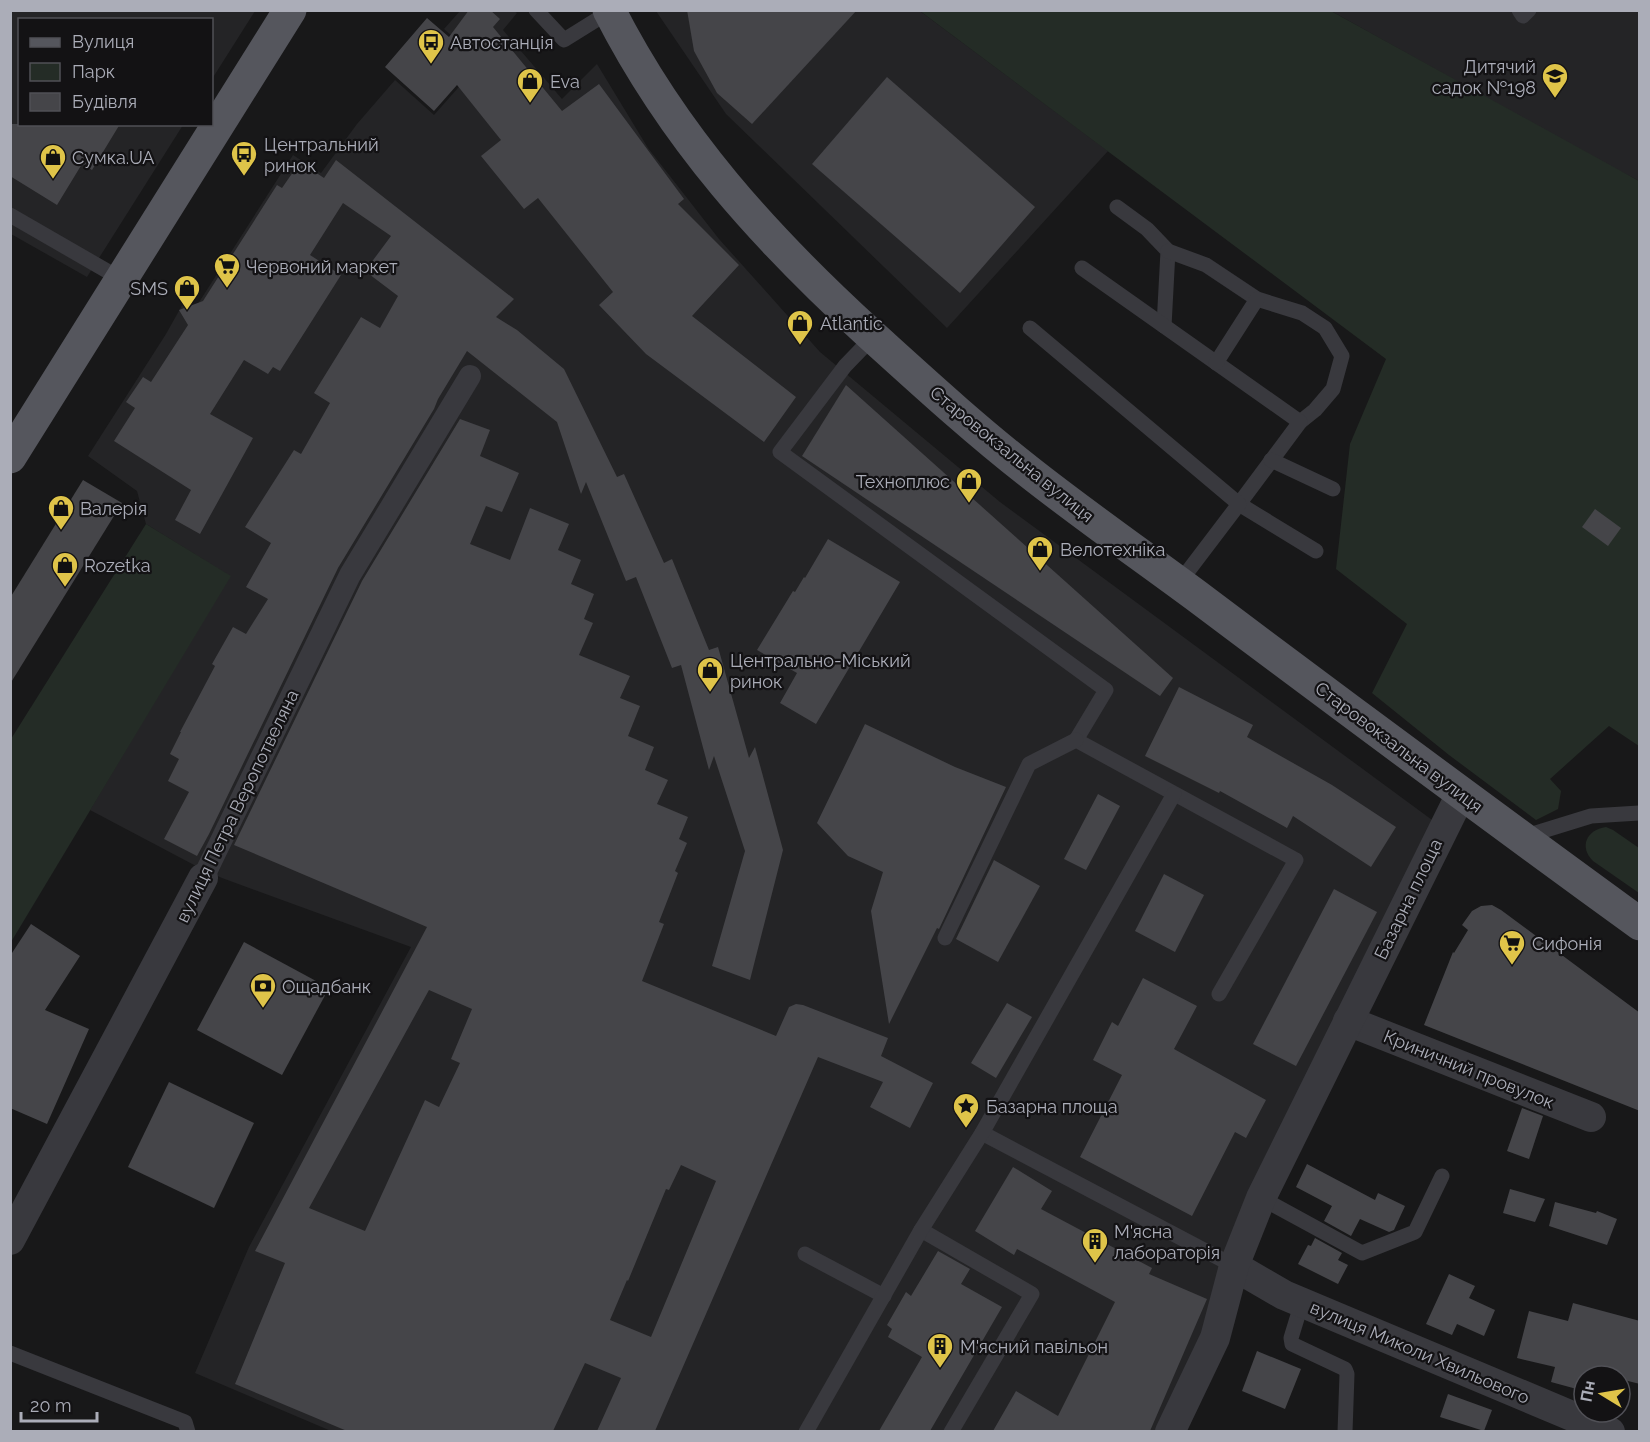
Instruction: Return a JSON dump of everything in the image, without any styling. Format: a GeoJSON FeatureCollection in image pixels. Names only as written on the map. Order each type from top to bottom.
{"type":"FeatureCollection","features":[{"type":"Feature","properties":{"kind":"main road"},"geometry":{"type":"LineString","coordinates":[[10,457],[290,10]]}},
{"type":"Feature","properties":{"kind":"main road","name":"Старовокзальна вулиця"},"geometry":{"type":"LineString","coordinates":[[609,11],[631,51],[678,125],[724,186],[775,242],[921,382],[1027,471],[1461,794],[1640,924]]}},
{"type":"Feature","properties":{"kind":"street","name":"вулиця Петра Веропотвеляна"},"geometry":{"type":"LineString","coordinates":[[10,1240],[203,878],[350,575],[471,375]]}},
{"type":"Feature","properties":{"kind":"street","name":"Базарна площа"},"geometry":{"type":"LineString","coordinates":[[1170,1431],[1215,1338],[1234,1266],[1261,1198],[1461,794]]}},
{"type":"Feature","properties":{"kind":"street","name":"Криничний провулок"},"geometry":{"type":"LineString","coordinates":[[1348,1021],[1591,1117]]}},
{"type":"Feature","properties":{"kind":"street","name":"вулиця Миколи Хвильового"},"geometry":{"type":"LineString","coordinates":[[1234,1266],[1284,1295],[1610,1431]]}},
{"type":"Feature","properties":{"kind":"lane"},"geometry":{"type":"LineString","coordinates":[[536,10],[564,40],[609,11]]}},
{"type":"Feature","properties":{"kind":"lane"},"geometry":{"type":"LineString","coordinates":[[1519,10],[1523,16],[1529,10]]}},
{"type":"Feature","properties":{"kind":"lane"},"geometry":{"type":"LineString","coordinates":[[1117,207],[1147,229],[1167,251],[1206,265],[1257,300],[1302,313],[1325,328],[1342,356],[1333,389],[1315,410],[1300,422],[1179,583]]}},
{"type":"Feature","properties":{"kind":"lane"},"geometry":{"type":"LineString","coordinates":[[10,215],[121,279]]}},
{"type":"Feature","properties":{"kind":"lane"},"geometry":{"type":"LineString","coordinates":[[1164,326],[1167,251]]}},
{"type":"Feature","properties":{"kind":"lane"},"geometry":{"type":"LineString","coordinates":[[1082,268],[1300,422]]}},
{"type":"Feature","properties":{"kind":"lane"},"geometry":{"type":"LineString","coordinates":[[1216,363],[1257,300]]}},
{"type":"Feature","properties":{"kind":"lane"},"geometry":{"type":"LineString","coordinates":[[1030,328],[1239,504],[1316,551]]}},
{"type":"Feature","properties":{"kind":"lane"},"geometry":{"type":"LineString","coordinates":[[873,337],[845,366],[780,452],[1106,690],[1076,740],[1029,764],[945,938]]}},
{"type":"Feature","properties":{"kind":"lane"},"geometry":{"type":"LineString","coordinates":[[1271,460],[1333,489]]}},
{"type":"Feature","properties":{"kind":"lane"},"geometry":{"type":"LineString","coordinates":[[1076,740],[1296,861],[1219,994]]}},
{"type":"Feature","properties":{"kind":"lane"},"geometry":{"type":"LineString","coordinates":[[806,1431],[921,1230],[982,1133],[1174,794]]}},
{"type":"Feature","properties":{"kind":"lane"},"geometry":{"type":"LineString","coordinates":[[1521,837],[1591,816],[1639,813]]}},
{"type":"Feature","properties":{"kind":"lane"},"geometry":{"type":"LineString","coordinates":[[982,1133],[1234,1266]]}},
{"type":"Feature","properties":{"kind":"lane"},"geometry":{"type":"LineString","coordinates":[[1261,1198],[1362,1252],[1415,1232],[1442,1176]]}},
{"type":"Feature","properties":{"kind":"lane"},"geometry":{"type":"LineString","coordinates":[[921,1230],[1032,1294],[951,1431]]}},
{"type":"Feature","properties":{"kind":"lane"},"geometry":{"type":"LineString","coordinates":[[805,1254],[884,1296]]}},
{"type":"Feature","properties":{"kind":"lane"},"geometry":{"type":"LineString","coordinates":[[1302,1302],[1291,1338],[1292,1344],[1345,1369],[1347,1374],[1345,1431]]}},
{"type":"Feature","properties":{"kind":"lane"},"geometry":{"type":"LineString","coordinates":[[10,1353],[185,1422],[188,1431]]}},
{"type":"Feature","properties":{"kind":"shaded area","name":"Центрально-Міський ринок"},"geometry":{"type":"Polygon","coordinates":[[[513,10],[517,13],[503,30],[562,99],[597,64],[648,148],[719,239],[820,352],[1000,502],[1443,828],[1170,1431],[331,1431],[195,1373],[249,1247],[411,947],[222,878],[90,810],[230,576],[146,524],[137,491],[88,456],[184,302],[196,307],[293,155],[321,173],[357,124],[395,80],[434,115],[481,62],[444,29],[460,11],[513,10]]]}},
{"type":"Feature","properties":{"kind":"shaded area"},"geometry":{"type":"Polygon","coordinates":[[[11,11],[255,11],[213,77],[213,18],[18,18],[18,126],[182,126],[87,277],[11,234],[11,11]]]}},
{"type":"Feature","properties":{"kind":"shaded area"},"geometry":{"type":"Polygon","coordinates":[[[656,11],[920,11],[1108,151],[947,328],[726,114],[656,11]]]}},
{"type":"Feature","properties":{"kind":"shaded area","name":"Дитячий садок №198"},"geometry":{"type":"Polygon","coordinates":[[[1331,11],[1639,11],[1639,181],[1600,161],[1331,11]]]}},
{"type":"Feature","properties":{"kind":"green space"},"geometry":{"type":"Polygon","coordinates":[[[920,11],[1331,11],[1639,181],[1639,746],[1609,726],[1550,779],[1561,791],[1558,809],[1536,820],[1449,755],[1372,693],[1407,624],[1336,569],[1350,444],[1386,359],[920,11]]]}},
{"type":"Feature","properties":{"kind":"green space"},"geometry":{"type":"Polygon","coordinates":[[[146,524],[231,576],[11,942],[11,739],[146,524]]]}},
{"type":"Feature","properties":{"kind":"green space"},"geometry":{"type":"Polygon","coordinates":[[[1606,827],[1639,848],[1639,893],[1593,861],[1586,850],[1589,835],[1606,827]]]}},
{"type":"Feature","properties":{"kind":"building"},"geometry":{"type":"Polygon","coordinates":[[[469,10],[490,10],[500,19],[493,27],[562,111],[599,84],[684,199],[678,204],[739,265],[692,316],[796,397],[764,442],[646,354],[599,305],[613,292],[538,198],[524,209],[481,156],[501,140],[457,85],[434,111],[385,67],[427,18],[449,37],[469,10]]]}},
{"type":"Feature","properties":{"kind":"building"},"geometry":{"type":"Polygon","coordinates":[[[687,10],[857,10],[752,124],[717,93],[694,51],[687,10]]]}},
{"type":"Feature","properties":{"kind":"building"},"geometry":{"type":"Polygon","coordinates":[[[887,77],[1035,207],[960,293],[812,164],[887,77]]]}},
{"type":"Feature","properties":{"kind":"building"},"geometry":{"type":"Polygon","coordinates":[[[10,124],[18,124],[18,126],[119,126],[92,170],[82,164],[57,205],[10,176],[10,124]]]}},
{"type":"Feature","properties":{"kind":"building"},"geometry":{"type":"Polygon","coordinates":[[[336,160],[514,299],[496,317],[517,330],[564,369],[617,477],[624,474],[664,563],[672,559],[709,650],[718,647],[749,758],[755,747],[783,850],[750,980],[712,966],[745,851],[714,756],[709,770],[681,665],[672,668],[636,577],[626,581],[586,482],[581,494],[557,422],[467,351],[338,568],[197,856],[164,839],[189,792],[168,781],[179,759],[170,754],[215,666],[212,664],[233,627],[246,634],[268,599],[246,587],[271,543],[245,527],[294,450],[301,454],[330,403],[314,393],[361,317],[380,328],[398,296],[365,271],[391,236],[343,203],[310,255],[341,275],[280,371],[273,367],[268,374],[244,360],[210,414],[253,438],[200,534],[175,520],[191,490],[114,441],[135,408],[126,402],[143,377],[151,382],[188,325],[179,310],[203,301],[277,185],[282,188],[300,162],[324,178],[336,160]]]}},
{"type":"Feature","properties":{"kind":"building"},"geometry":{"type":"Polygon","coordinates":[[[846,385],[1173,678],[1160,696],[802,456],[846,385]]]}},
{"type":"Feature","properties":{"kind":"building"},"geometry":{"type":"Polygon","coordinates":[[[460,419],[490,430],[480,456],[519,473],[502,512],[486,506],[470,544],[510,560],[530,508],[569,524],[558,550],[581,560],[571,584],[594,594],[584,619],[593,623],[579,655],[630,676],[620,698],[640,706],[628,736],[654,747],[645,770],[668,780],[657,804],[688,817],[679,839],[687,843],[675,871],[678,873],[659,922],[664,924],[642,981],[776,1036],[789,1007],[796,1004],[803,1005],[888,1038],[881,1056],[933,1083],[910,1128],[870,1107],[883,1082],[818,1057],[655,1431],[597,1431],[621,1378],[585,1363],[553,1431],[347,1431],[235,1384],[285,1263],[255,1251],[427,927],[234,845],[362,581],[460,419]],[[429,990],[309,1208],[365,1231],[425,1100],[439,1107],[460,1063],[451,1059],[472,1009],[429,990]],[[681,1165],[669,1190],[666,1189],[610,1320],[651,1337],[716,1181],[681,1165]]]}},
{"type":"Feature","properties":{"kind":"building"},"geometry":{"type":"Polygon","coordinates":[[[83,480],[122,503],[10,684],[10,598],[83,480]]]}},
{"type":"Feature","properties":{"kind":"building"},"geometry":{"type":"Polygon","coordinates":[[[1595,509],[1621,528],[1608,546],[1582,527],[1595,509]]]}},
{"type":"Feature","properties":{"kind":"building"},"geometry":{"type":"Polygon","coordinates":[[[828,539],[900,582],[816,724],[780,703],[797,673],[757,650],[828,539]]]}},
{"type":"Feature","properties":{"kind":"building"},"geometry":{"type":"Polygon","coordinates":[[[1179,687],[1253,725],[1247,737],[1332,785],[1396,827],[1371,867],[1293,816],[1287,828],[1220,791],[1219,793],[1145,756],[1179,687]]]}},
{"type":"Feature","properties":{"kind":"building"},"geometry":{"type":"Polygon","coordinates":[[[865,724],[955,767],[1006,787],[939,929],[937,928],[889,1024],[871,911],[883,872],[848,856],[817,823],[865,724]]]}},
{"type":"Feature","properties":{"kind":"building"},"geometry":{"type":"Polygon","coordinates":[[[1098,794],[1120,806],[1086,870],[1064,859],[1098,794]]]}},
{"type":"Feature","properties":{"kind":"building"},"geometry":{"type":"Polygon","coordinates":[[[994,860],[1040,886],[998,962],[956,939],[994,860]]]}},
{"type":"Feature","properties":{"kind":"building"},"geometry":{"type":"Polygon","coordinates":[[[1164,874],[1204,895],[1175,952],[1135,931],[1164,874]]]}},
{"type":"Feature","properties":{"kind":"building"},"geometry":{"type":"Polygon","coordinates":[[[1334,889],[1377,912],[1296,1066],[1253,1044],[1334,889]]]}},
{"type":"Feature","properties":{"kind":"building","name":"Сифонія"},"geometry":{"type":"Polygon","coordinates":[[[1492,905],[1640,1013],[1640,1111],[1424,1025],[1453,952],[1468,930],[1462,925],[1472,911],[1481,906],[1492,905]]]}},
{"type":"Feature","properties":{"kind":"building"},"geometry":{"type":"Polygon","coordinates":[[[31,924],[80,956],[45,1010],[89,1029],[47,1124],[10,1108],[10,956],[31,924]]]}},
{"type":"Feature","properties":{"kind":"building","name":"Ощадбанк"},"geometry":{"type":"Polygon","coordinates":[[[244,942],[329,988],[282,1075],[197,1030],[244,942]]]}},
{"type":"Feature","properties":{"kind":"building"},"geometry":{"type":"Polygon","coordinates":[[[1143,978],[1197,1006],[1174,1049],[1266,1100],[1246,1138],[1235,1132],[1192,1216],[1080,1157],[1122,1075],[1093,1060],[1112,1022],[1118,1026],[1143,978]]]}},
{"type":"Feature","properties":{"kind":"building"},"geometry":{"type":"Polygon","coordinates":[[[1007,1003],[1032,1017],[996,1078],[971,1063],[1007,1003]]]}},
{"type":"Feature","properties":{"kind":"building"},"geometry":{"type":"Polygon","coordinates":[[[169,1082],[254,1123],[214,1208],[128,1167],[169,1082]]]}},
{"type":"Feature","properties":{"kind":"building"},"geometry":{"type":"Polygon","coordinates":[[[1522,1108],[1543,1116],[1529,1159],[1507,1151],[1522,1108]]]}},
{"type":"Feature","properties":{"kind":"building"},"geometry":{"type":"Polygon","coordinates":[[[1307,1164],[1375,1200],[1378,1193],[1405,1206],[1394,1230],[1389,1232],[1360,1219],[1351,1236],[1324,1221],[1332,1206],[1296,1187],[1307,1164]]]}},
{"type":"Feature","properties":{"kind":"building"},"geometry":{"type":"Polygon","coordinates":[[[1013,1167],[1052,1191],[1041,1209],[1152,1268],[1149,1274],[1207,1299],[1150,1431],[993,1431],[1016,1391],[1058,1416],[1115,1302],[1017,1249],[1014,1255],[975,1231],[1013,1167]]]}},
{"type":"Feature","properties":{"kind":"building"},"geometry":{"type":"Polygon","coordinates":[[[1510,1189],[1545,1199],[1535,1222],[1503,1213],[1510,1189]]]}},
{"type":"Feature","properties":{"kind":"building"},"geometry":{"type":"Polygon","coordinates":[[[1555,1202],[1596,1213],[1597,1211],[1617,1219],[1607,1245],[1549,1226],[1555,1202]]]}},
{"type":"Feature","properties":{"kind":"building"},"geometry":{"type":"Polygon","coordinates":[[[1315,1238],[1342,1253],[1338,1260],[1348,1265],[1338,1284],[1298,1264],[1308,1245],[1311,1246],[1315,1238]]]}},
{"type":"Feature","properties":{"kind":"building","name":"М'ясний павільон"},"geometry":{"type":"Polygon","coordinates":[[[938,1251],[970,1269],[961,1284],[1002,1307],[930,1431],[879,1431],[922,1357],[888,1337],[892,1329],[887,1325],[906,1292],[911,1296],[938,1251]]]}},
{"type":"Feature","properties":{"kind":"building"},"geometry":{"type":"Polygon","coordinates":[[[1449,1274],[1475,1286],[1469,1298],[1495,1310],[1484,1336],[1457,1324],[1452,1335],[1426,1324],[1449,1274]]]}},
{"type":"Feature","properties":{"kind":"building"},"geometry":{"type":"Polygon","coordinates":[[[1573,1303],[1640,1321],[1640,1384],[1632,1382],[1632,1364],[1572,1364],[1572,1388],[1551,1382],[1555,1367],[1517,1358],[1529,1311],[1568,1321],[1573,1303]]]}},
{"type":"Feature","properties":{"kind":"building"},"geometry":{"type":"Polygon","coordinates":[[[1257,1351],[1301,1369],[1285,1409],[1242,1391],[1257,1351]]]}},
{"type":"Feature","properties":{"kind":"building"},"geometry":{"type":"Polygon","coordinates":[[[1448,1394],[1492,1410],[1484,1431],[1440,1417],[1448,1394]]]}},
{"type":"Feature","properties":{"kind":"place","name":"Автостанція"},"geometry":{"type":"Point","coordinates":[431,65]}},
{"type":"Feature","properties":{"kind":"place","name":"Дитячий садок №198"},"geometry":{"type":"Point","coordinates":[1555,99]}},
{"type":"Feature","properties":{"kind":"place","name":"Eva"},"geometry":{"type":"Point","coordinates":[530,104]}},
{"type":"Feature","properties":{"kind":"place","name":"Центральний ринок"},"geometry":{"type":"Point","coordinates":[244,177]}},
{"type":"Feature","properties":{"kind":"place","name":"Сумка.UA"},"geometry":{"type":"Point","coordinates":[53,180]}},
{"type":"Feature","properties":{"kind":"place","name":"Червоний маркет"},"geometry":{"type":"Point","coordinates":[227,289]}},
{"type":"Feature","properties":{"kind":"place","name":"SMS"},"geometry":{"type":"Point","coordinates":[187,311]}},
{"type":"Feature","properties":{"kind":"place","name":"Atlantic"},"geometry":{"type":"Point","coordinates":[800,346]}},
{"type":"Feature","properties":{"kind":"place","name":"Техноплюс"},"geometry":{"type":"Point","coordinates":[969,504]}},
{"type":"Feature","properties":{"kind":"place","name":"Валерія"},"geometry":{"type":"Point","coordinates":[61,531]}},
{"type":"Feature","properties":{"kind":"place","name":"Велотехніка"},"geometry":{"type":"Point","coordinates":[1040,572]}},
{"type":"Feature","properties":{"kind":"place","name":"Rozetka"},"geometry":{"type":"Point","coordinates":[65,588]}},
{"type":"Feature","properties":{"kind":"place","name":"Центрально-Міський ринок"},"geometry":{"type":"Point","coordinates":[710,693]}},
{"type":"Feature","properties":{"kind":"place","name":"Сифонія"},"geometry":{"type":"Point","coordinates":[1512,966]}},
{"type":"Feature","properties":{"kind":"place","name":"Ощадбанк"},"geometry":{"type":"Point","coordinates":[263,1009]}},
{"type":"Feature","properties":{"kind":"place","name":"Базарна площа"},"geometry":{"type":"Point","coordinates":[966,1129]}},
{"type":"Feature","properties":{"kind":"place","name":"М'ясна лабораторія"},"geometry":{"type":"Point","coordinates":[1095,1264]}},
{"type":"Feature","properties":{"kind":"place","name":"М'ясний павільон"},"geometry":{"type":"Point","coordinates":[940,1369]}}]}
